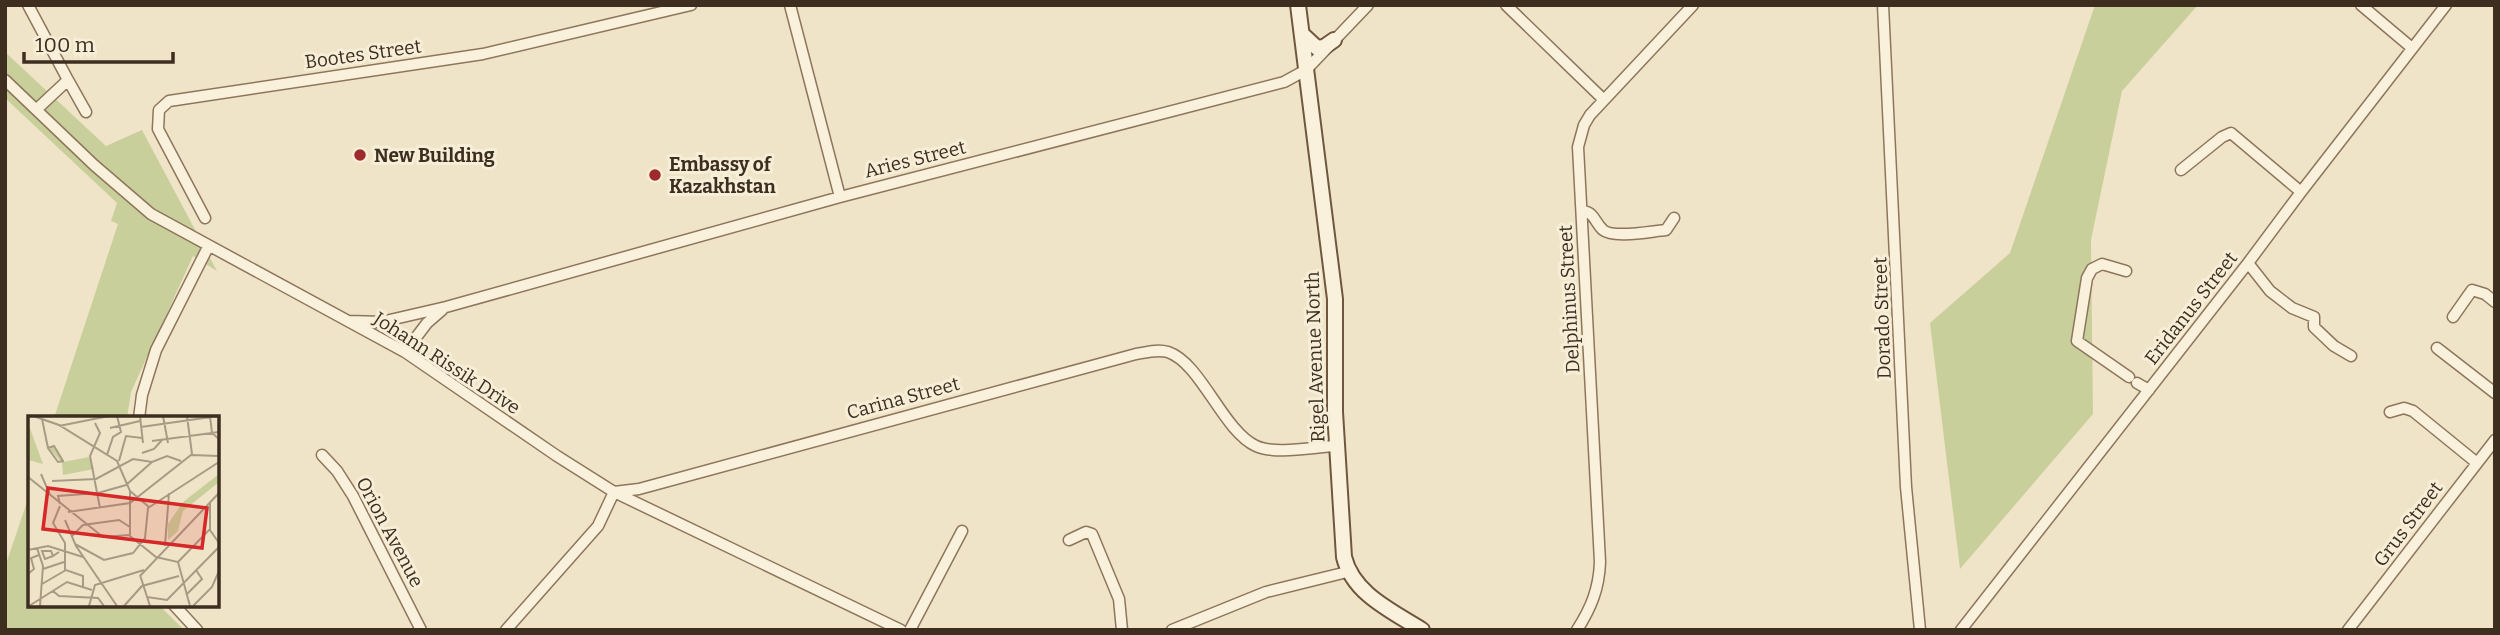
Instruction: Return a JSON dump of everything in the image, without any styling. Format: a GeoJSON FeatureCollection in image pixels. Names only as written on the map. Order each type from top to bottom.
{"type":"FeatureCollection","features":[{"type":"Feature","properties":{"kind":"main road","name":"Rigel Avenue North"},"geometry":{"type":"LineString","coordinates":[[1298,5],[1335,299],[1336,446],[1347,572]]}},
{"type":"Feature","properties":{"kind":"main road"},"geometry":{"type":"LineString","coordinates":[[1301,33],[1317,48],[1334,40]]}},
{"type":"Feature","properties":{"kind":"main road"},"geometry":{"type":"LineString","coordinates":[[1347,572],[1365,592],[1422,630]]}},
{"type":"Feature","properties":{"kind":"street"},"geometry":{"type":"LineString","coordinates":[[28,5],[86,112]]}},
{"type":"Feature","properties":{"kind":"street","name":"Bootes Street"},"geometry":{"type":"LineString","coordinates":[[205,218],[158,129],[159,110],[169,101],[483,54],[691,5]]}},
{"type":"Feature","properties":{"kind":"street"},"geometry":{"type":"LineString","coordinates":[[790,5],[840,197]]}},
{"type":"Feature","properties":{"kind":"street","name":"Aries Street"},"geometry":{"type":"LineString","coordinates":[[349,321],[380,322],[446,307],[840,197],[1284,82],[1306,70],[1368,5]]}},
{"type":"Feature","properties":{"kind":"street"},"geometry":{"type":"LineString","coordinates":[[1506,5],[1603,99]]}},
{"type":"Feature","properties":{"kind":"street","name":"Delphinus Street"},"geometry":{"type":"LineString","coordinates":[[1577,630],[1593,603],[1600,562],[1578,147],[1584,125],[1603,99],[1693,5]]}},
{"type":"Feature","properties":{"kind":"street","name":"Dorado Street"},"geometry":{"type":"LineString","coordinates":[[1883,5],[1891,119],[1906,487],[1920,630]]}},
{"type":"Feature","properties":{"kind":"street"},"geometry":{"type":"LineString","coordinates":[[2361,5],[2412,48]]}},
{"type":"Feature","properties":{"kind":"street","name":"Eridanus Street"},"geometry":{"type":"LineString","coordinates":[[1961,630],[2446,5]]}},
{"type":"Feature","properties":{"kind":"street","name":"Johann Rissik Drive"},"geometry":{"type":"LineString","coordinates":[[5,80],[137,203],[208,247],[405,352],[546,449],[614,492],[901,630]]}},
{"type":"Feature","properties":{"kind":"street"},"geometry":{"type":"LineString","coordinates":[[37,109],[68,80]]}},
{"type":"Feature","properties":{"kind":"street"},"geometry":{"type":"LineString","coordinates":[[2182,170],[2222,137],[2231,133],[2301,192]]}},
{"type":"Feature","properties":{"kind":"street"},"geometry":{"type":"LineString","coordinates":[[1583,211],[1591,213],[1602,230],[1618,234],[1666,230],[1674,218]]}},
{"type":"Feature","properties":{"kind":"street"},"geometry":{"type":"LineString","coordinates":[[139,416],[142,395],[156,350],[208,247]]}},
{"type":"Feature","properties":{"kind":"street"},"geometry":{"type":"LineString","coordinates":[[2248,263],[2270,291],[2292,308],[2314,317],[2314,327],[2334,346],[2351,356]]}},
{"type":"Feature","properties":{"kind":"street"},"geometry":{"type":"LineString","coordinates":[[2126,271],[2102,264],[2092,268],[2087,278],[2077,341],[2149,390]]}},
{"type":"Feature","properties":{"kind":"street"},"geometry":{"type":"LineString","coordinates":[[2453,317],[2472,290],[2485,294],[2495,302]]}},
{"type":"Feature","properties":{"kind":"street","name":"Aries Street"},"geometry":{"type":"LineString","coordinates":[[405,352],[427,323],[446,307]]}},
{"type":"Feature","properties":{"kind":"street"},"geometry":{"type":"LineString","coordinates":[[2437,348],[2495,393]]}},
{"type":"Feature","properties":{"kind":"street","name":"Carina Street"},"geometry":{"type":"LineString","coordinates":[[614,492],[639,489],[1150,351],[1168,352],[1184,363],[1238,432],[1258,447],[1275,450],[1336,446]]}},
{"type":"Feature","properties":{"kind":"street"},"geometry":{"type":"LineString","coordinates":[[2390,412],[2399,408],[2413,411],[2477,463]]}},
{"type":"Feature","properties":{"kind":"street","name":"Grus Street"},"geometry":{"type":"LineString","coordinates":[[2348,630],[2495,440]]}},
{"type":"Feature","properties":{"kind":"street","name":"Orion Avenue"},"geometry":{"type":"LineString","coordinates":[[322,455],[337,471],[353,496],[421,630]]}},
{"type":"Feature","properties":{"kind":"street"},"geometry":{"type":"LineString","coordinates":[[506,630],[598,526],[614,492]]}},
{"type":"Feature","properties":{"kind":"street"},"geometry":{"type":"LineString","coordinates":[[910,630],[962,531]]}},
{"type":"Feature","properties":{"kind":"street"},"geometry":{"type":"LineString","coordinates":[[1069,540],[1086,532],[1092,534],[1119,599],[1122,630]]}},
{"type":"Feature","properties":{"kind":"street"},"geometry":{"type":"LineString","coordinates":[[1172,630],[1266,592],[1347,572]]}},
{"type":"Feature","properties":{"kind":"street"},"geometry":{"type":"LineString","coordinates":[[176,607],[197,630]]}},
{"type":"Feature","properties":{"kind":"green space"},"geometry":{"type":"Polygon","coordinates":[[[2095,5],[2198,5],[2122,91],[2091,240],[2093,414],[1960,569],[1930,323],[2010,253],[2095,5]]]}},
{"type":"Feature","properties":{"kind":"green space"},"geometry":{"type":"Polygon","coordinates":[[[5,52],[106,146],[142,130],[217,271],[193,256],[131,392],[127,416],[55,416],[118,224],[111,221],[117,203],[5,98],[5,52]]]}},
{"type":"Feature","properties":{"kind":"green space"},"geometry":{"type":"Polygon","coordinates":[[[28,499],[28,607],[161,607],[184,630],[5,630],[5,567],[28,499]]]}},
{"type":"Feature","properties":{"kind":"place","name":"New Building"},"geometry":{"type":"Point","coordinates":[360,155]}},
{"type":"Feature","properties":{"kind":"place","name":"Embassy of Kazakhstan"},"geometry":{"type":"Point","coordinates":[655,175]}}]}
